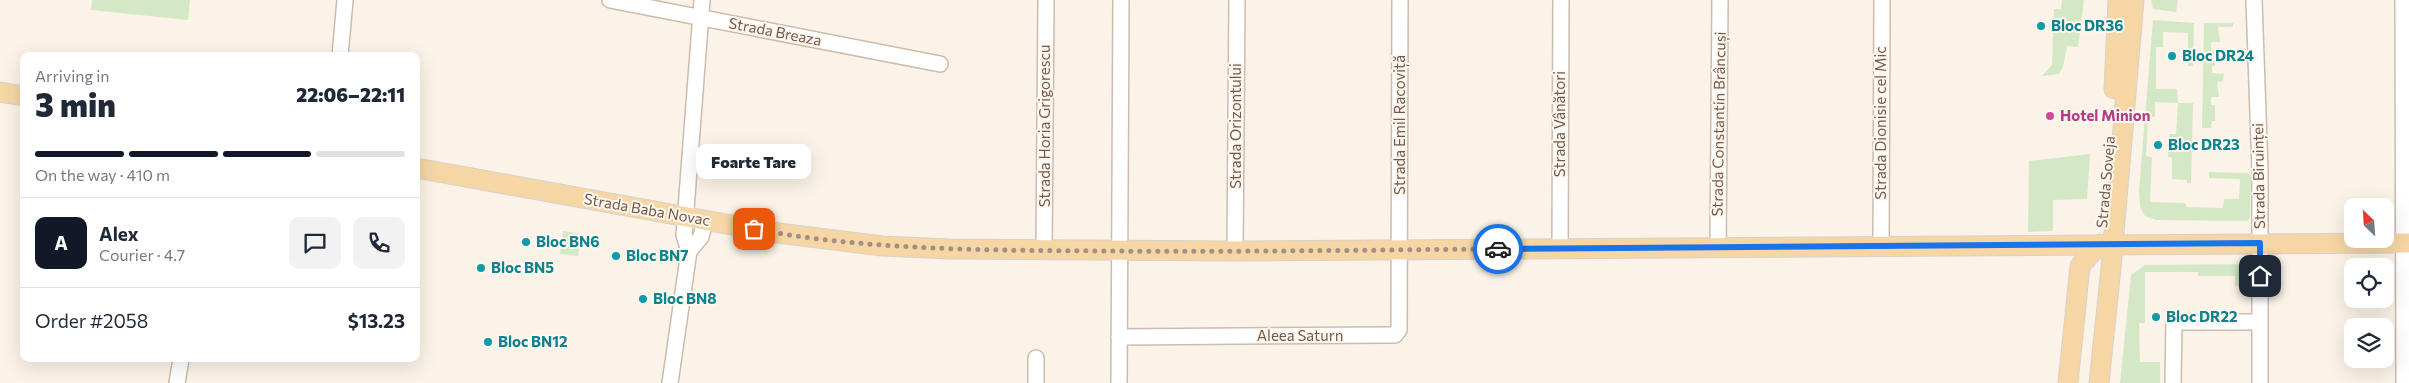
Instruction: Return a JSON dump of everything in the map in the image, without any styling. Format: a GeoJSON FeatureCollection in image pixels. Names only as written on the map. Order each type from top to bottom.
{"type":"FeatureCollection","features":[{"type":"Feature","properties":{"kind":"main road","name":"Strada Soveja"},"geometry":{"type":"LineString","coordinates":[[2106,244],[2118,0]]}},
{"type":"Feature","properties":{"kind":"main road","name":"Strada Soveja"},"geometry":{"type":"LineString","coordinates":[[2106,244],[2134,0]]}},
{"type":"Feature","properties":{"kind":"main road"},"geometry":{"type":"LineString","coordinates":[[0,92],[20,95]]}},
{"type":"Feature","properties":{"kind":"main road","name":"Strada Baba Novac"},"geometry":{"type":"LineString","coordinates":[[420,169],[685,217],[816,239],[872,245],[1044,251],[1236,251],[2406,243]]}},
{"type":"Feature","properties":{"kind":"main road"},"geometry":{"type":"LineString","coordinates":[[2068,383],[2080,266],[2106,244]]}},
{"type":"Feature","properties":{"kind":"main road"},"geometry":{"type":"LineString","coordinates":[[2098,383],[2106,244]]}},
{"type":"Feature","properties":{"kind":"street"},"geometry":{"type":"LineString","coordinates":[[340,52],[345,0]]}},
{"type":"Feature","properties":{"kind":"street","name":"Strada Breaza"},"geometry":{"type":"LineString","coordinates":[[610,0],[940,64]]}},
{"type":"Feature","properties":{"kind":"street"},"geometry":{"type":"LineString","coordinates":[[670,383],[690,251],[684,235],[702,0]]}},
{"type":"Feature","properties":{"kind":"street","name":"Strada Horia Grigorescu"},"geometry":{"type":"LineString","coordinates":[[1044,251],[1046,0]]}},
{"type":"Feature","properties":{"kind":"street"},"geometry":{"type":"LineString","coordinates":[[1119,383],[1121,0]]}},
{"type":"Feature","properties":{"kind":"street","name":"Strada Orizontului"},"geometry":{"type":"LineString","coordinates":[[1236,251],[1237,0]]}},
{"type":"Feature","properties":{"kind":"street","name":"Strada Emil Racoviță"},"geometry":{"type":"LineString","coordinates":[[1400,0],[1400,250]]}},
{"type":"Feature","properties":{"kind":"street","name":"Strada Vânători"},"geometry":{"type":"LineString","coordinates":[[1560,0],[1560,249]]}},
{"type":"Feature","properties":{"kind":"street","name":"Strada Constantin Brâncuși"},"geometry":{"type":"LineString","coordinates":[[1718,248],[1720,0]]}},
{"type":"Feature","properties":{"kind":"street","name":"Strada Dionisie cel Mic"},"geometry":{"type":"LineString","coordinates":[[1880,247],[1882,0]]}},
{"type":"Feature","properties":{"kind":"street","name":"Strada Biruinței"},"geometry":{"type":"LineString","coordinates":[[2254,0],[2260,243],[2260,383]]}},
{"type":"Feature","properties":{"kind":"street"},"geometry":{"type":"LineString","coordinates":[[2403,0],[2406,243],[2404,383]]}},
{"type":"Feature","properties":{"kind":"street"},"geometry":{"type":"LineString","coordinates":[[690,251],[702,237],[705,220]]}},
{"type":"Feature","properties":{"kind":"street","name":"Aleea Saturn"},"geometry":{"type":"LineString","coordinates":[[1119,337],[1395,335],[1399,330],[1400,250]]}},
{"type":"Feature","properties":{"kind":"street"},"geometry":{"type":"LineString","coordinates":[[2173,383],[2174,322],[2260,322]]}},
{"type":"Feature","properties":{"kind":"street"},"geometry":{"type":"LineString","coordinates":[[1036,358],[1036,383]]}},
{"type":"Feature","properties":{"kind":"street"},"geometry":{"type":"LineString","coordinates":[[177,383],[180,362]]}},
{"type":"Feature","properties":{"kind":"green space"},"geometry":{"type":"Polygon","coordinates":[[[92,0],[190,0],[188,20],[91,10],[92,0]]]}},
{"type":"Feature","properties":{"kind":"green space"},"geometry":{"type":"Polygon","coordinates":[[[2062,0],[2084,0],[2078,47],[2067,46],[2063,67],[2059,74],[2042,76],[2052,65],[2054,9],[2061,9],[2062,0]]]}},
{"type":"Feature","properties":{"kind":"green space"},"geometry":{"type":"Polygon","coordinates":[[[2151,0],[2178,0],[2176,12],[2153,9],[2151,0]]]}},
{"type":"Feature","properties":{"kind":"green space"},"geometry":{"type":"Polygon","coordinates":[[[2153,20],[2194,23],[2193,66],[2188,66],[2188,33],[2163,32],[2163,47],[2156,47],[2156,89],[2177,89],[2178,103],[2155,102],[2155,117],[2148,117],[2146,156],[2152,157],[2150,202],[2186,203],[2186,207],[2223,208],[2224,199],[2239,199],[2240,179],[2209,178],[2209,172],[2247,173],[2251,175],[2250,218],[2247,221],[2156,220],[2145,216],[2140,207],[2139,190],[2153,20]]]}},
{"type":"Feature","properties":{"kind":"green space"},"geometry":{"type":"Polygon","coordinates":[[[2204,23],[2233,23],[2233,27],[2218,27],[2220,42],[2211,42],[2211,50],[2215,51],[2215,66],[2212,66],[2212,73],[2224,74],[2223,81],[2217,82],[2219,97],[2211,97],[2211,105],[2215,105],[2215,121],[2212,121],[2211,128],[2202,128],[2204,23]]]}},
{"type":"Feature","properties":{"kind":"green space"},"geometry":{"type":"Polygon","coordinates":[[[2178,103],[2193,103],[2191,183],[2187,183],[2187,180],[2172,179],[2172,158],[2168,157],[2169,134],[2176,134],[2178,103]]]}},
{"type":"Feature","properties":{"kind":"green space"},"geometry":{"type":"Polygon","coordinates":[[[2090,154],[2087,199],[2053,200],[2053,231],[2028,232],[2029,161],[2090,154]]]}},
{"type":"Feature","properties":{"kind":"green space"},"geometry":{"type":"Polygon","coordinates":[[[563,231],[581,234],[578,256],[560,254],[563,231]]]}},
{"type":"Feature","properties":{"kind":"green space"},"geometry":{"type":"Polygon","coordinates":[[[2251,264],[2249,285],[2235,286],[2235,276],[2198,276],[2198,272],[2145,272],[2145,323],[2139,323],[2140,362],[2160,362],[2160,383],[2120,383],[2131,275],[2145,265],[2251,264]]]}},
{"type":"Feature","properties":{"kind":"way so far"},"geometry":{"type":"LineString","coordinates":[[754,229],[816,239],[882,246],[950,249],[1044,251],[1498,249]]}},
{"type":"Feature","properties":{"kind":"place","name":"Bloc DR36"},"geometry":{"type":"Point","coordinates":[2041,26]}},
{"type":"Feature","properties":{"kind":"place","name":"Bloc DR24"},"geometry":{"type":"Point","coordinates":[2172,56]}},
{"type":"Feature","properties":{"kind":"place","name":"Hotel Minion"},"geometry":{"type":"Point","coordinates":[2050,116]}},
{"type":"Feature","properties":{"kind":"place","name":"Bloc DR23"},"geometry":{"type":"Point","coordinates":[2158,145]}},
{"type":"Feature","properties":{"kind":"place","name":"Foarte Tare"},"geometry":{"type":"Point","coordinates":[754,229]}},
{"type":"Feature","properties":{"kind":"place","name":"Bloc BN6"},"geometry":{"type":"Point","coordinates":[526,242]}},
{"type":"Feature","properties":{"kind":"place","name":"Bloc BN7"},"geometry":{"type":"Point","coordinates":[616,256]}},
{"type":"Feature","properties":{"kind":"place","name":"Bloc BN5"},"geometry":{"type":"Point","coordinates":[481,268]}},
{"type":"Feature","properties":{"kind":"place","name":"Bloc BN8"},"geometry":{"type":"Point","coordinates":[643,299]}},
{"type":"Feature","properties":{"kind":"place","name":"Bloc DR22"},"geometry":{"type":"Point","coordinates":[2156,317]}},
{"type":"Feature","properties":{"kind":"place","name":"Bloc BN12"},"geometry":{"type":"Point","coordinates":[488,342]}},
{"type":"Feature","properties":{"kind":"route"},"geometry":{"type":"LineString","coordinates":[[1498,249],[2260,243],[2260,276]]}}]}
